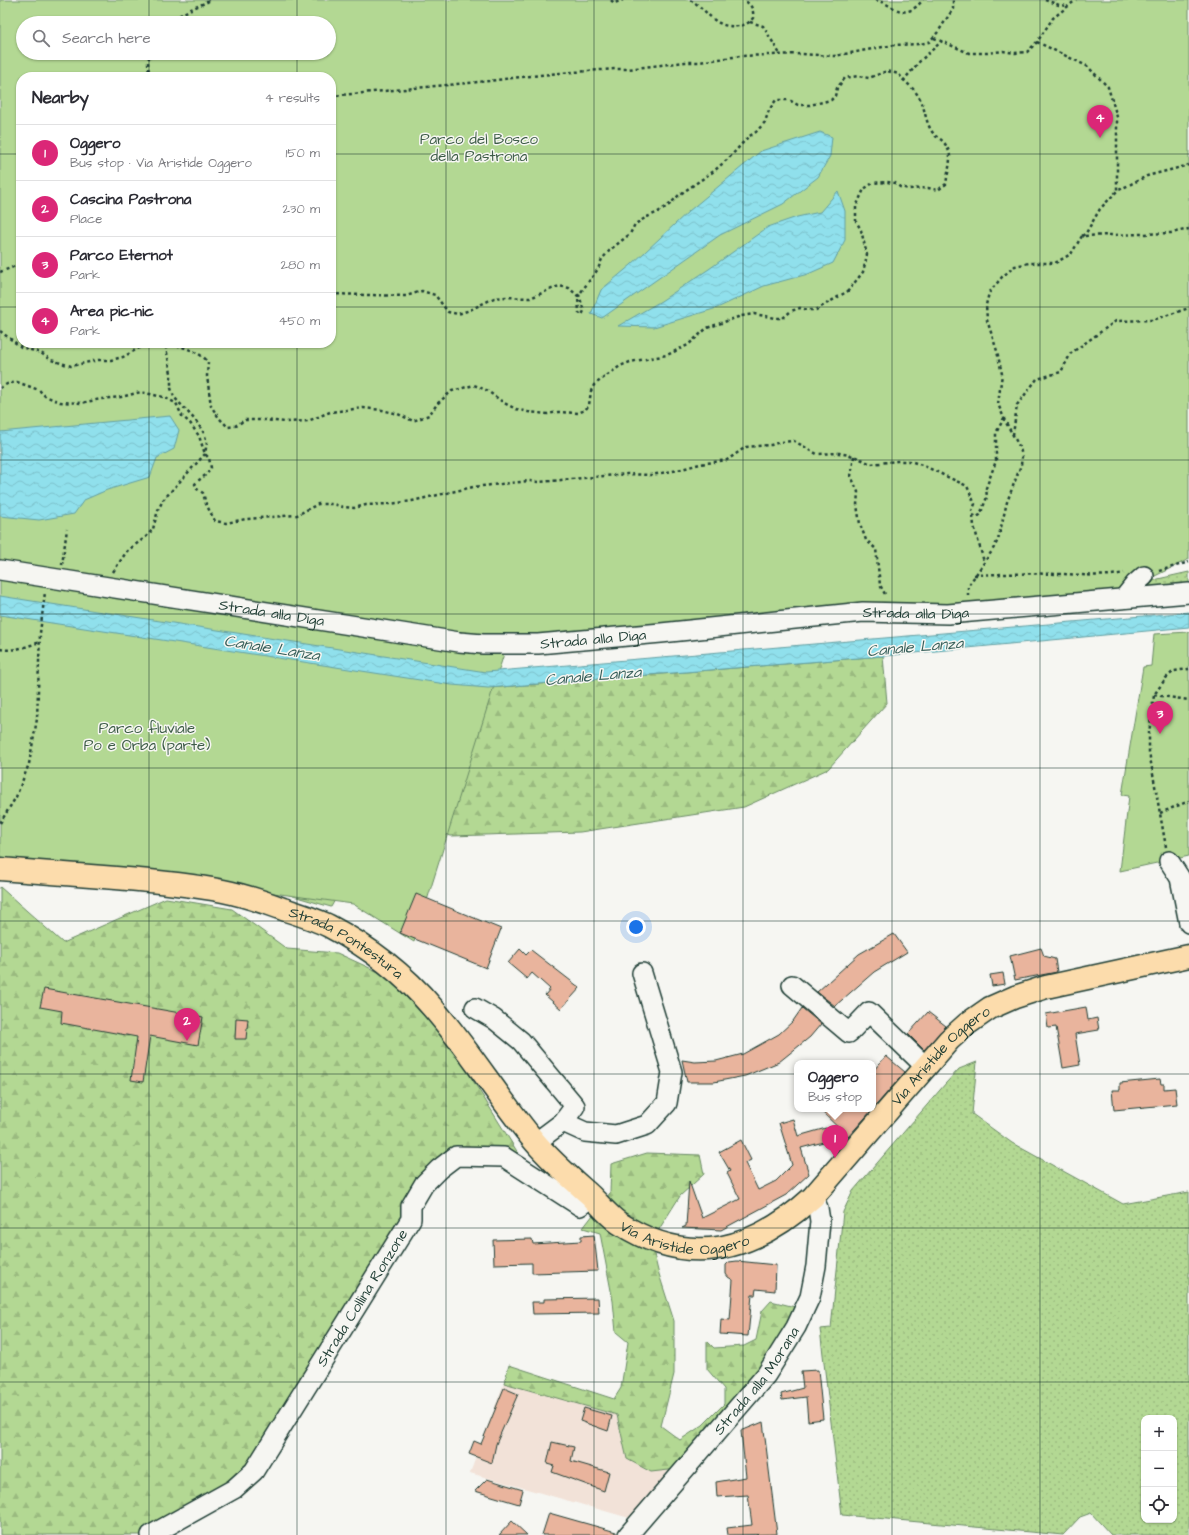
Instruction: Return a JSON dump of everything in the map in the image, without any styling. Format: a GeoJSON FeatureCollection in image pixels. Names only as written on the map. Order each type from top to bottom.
{"type":"FeatureCollection","features":[{"type":"Feature","properties":{"kind":"main road","name":"Strada Pontestura"},"geometry":{"type":"LineString","coordinates":[[0,869],[181,884],[225,891],[275,906],[328,926],[376,956],[432,1006],[536,1143],[592,1198]]}},
{"type":"Feature","properties":{"kind":"main road","name":"Via Aristide Oggero"},"geometry":{"type":"LineString","coordinates":[[592,1198],[618,1222],[645,1237],[679,1248],[696,1250],[713,1249],[746,1241],[779,1225],[813,1197],[949,1040],[967,1024],[990,1008],[1046,987],[1189,956]]}},
{"type":"Feature","properties":{"kind":"street","name":"Strada alla Diga"},"geometry":{"type":"LineString","coordinates":[[0,570],[53,583],[104,586],[458,642],[483,644],[538,644],[661,634],[863,612],[948,614],[1189,593]]}},
{"type":"Feature","properties":{"kind":"street"},"geometry":{"type":"LineString","coordinates":[[1124,598],[1135,584],[1144,576]]}},
{"type":"Feature","properties":{"kind":"street"},"geometry":{"type":"LineString","coordinates":[[1169,861],[1180,878],[1189,923]]}},
{"type":"Feature","properties":{"kind":"street"},"geometry":{"type":"LineString","coordinates":[[563,1122],[585,1132],[616,1135],[647,1125],[667,1103],[672,1072],[642,973]]}},
{"type":"Feature","properties":{"kind":"street"},"geometry":{"type":"LineString","coordinates":[[792,985],[849,1033],[868,1012],[926,1067]]}},
{"type":"Feature","properties":{"kind":"street"},"geometry":{"type":"LineString","coordinates":[[475,1008],[494,1019],[521,1041],[575,1106],[563,1122],[536,1143]]}},
{"type":"Feature","properties":{"kind":"street","name":"Strada Collina Ronzone"},"geometry":{"type":"LineString","coordinates":[[151,1535],[234,1489],[254,1471],[411,1218],[411,1206],[424,1184],[439,1169],[456,1156],[504,1157],[580,1206],[592,1198]]}},
{"type":"Feature","properties":{"kind":"street","name":"Strada alla Morana"},"geometry":{"type":"LineString","coordinates":[[628,1535],[766,1375],[796,1327],[810,1297],[816,1266],[820,1222],[818,1208],[813,1197]]}},
{"type":"Feature","properties":{"kind":"path"},"geometry":{"type":"LineString","coordinates":[[179,16],[211,0]]}},
{"type":"Feature","properties":{"kind":"path"},"geometry":{"type":"LineString","coordinates":[[610,0],[614,3],[623,0]]}},
{"type":"Feature","properties":{"kind":"path"},"geometry":{"type":"LineString","coordinates":[[690,0],[724,26],[746,25],[754,18],[754,10],[750,4],[744,0]]}},
{"type":"Feature","properties":{"kind":"path"},"geometry":{"type":"LineString","coordinates":[[875,0],[884,2],[894,9],[906,12],[915,9],[923,0]]}},
{"type":"Feature","properties":{"kind":"path"},"geometry":{"type":"LineString","coordinates":[[336,96],[560,73],[628,69],[685,62],[699,62],[740,56],[780,54],[834,56],[894,45],[920,44],[929,42],[934,38],[946,22],[953,9],[953,0]]}},
{"type":"Feature","properties":{"kind":"path"},"geometry":{"type":"LineString","coordinates":[[1045,0],[1059,5],[1069,6]]}},
{"type":"Feature","properties":{"kind":"path"},"geometry":{"type":"LineString","coordinates":[[934,38],[969,53],[1003,51],[1016,53],[1027,52],[1037,42],[1053,18],[1076,0]]}},
{"type":"Feature","properties":{"kind":"path"},"geometry":{"type":"LineString","coordinates":[[750,22],[763,26],[780,54]]}},
{"type":"Feature","properties":{"kind":"path"},"geometry":{"type":"LineString","coordinates":[[903,81],[920,61],[942,41]]}},
{"type":"Feature","properties":{"kind":"path"},"geometry":{"type":"LineString","coordinates":[[1037,42],[1087,66],[1108,87],[1118,116],[1116,191]]}},
{"type":"Feature","properties":{"kind":"path"},"geometry":{"type":"LineString","coordinates":[[148,60],[149,72]]}},
{"type":"Feature","properties":{"kind":"path"},"geometry":{"type":"LineString","coordinates":[[185,348],[205,358],[208,362],[207,376],[211,406],[219,418],[228,427],[235,426],[245,420],[285,422],[308,421],[330,412],[363,408],[382,410],[398,414],[414,421],[429,415],[438,403],[452,391],[474,385],[486,390],[504,403],[516,409],[548,414],[558,412],[578,413],[585,410],[589,406],[591,391],[594,385],[620,366],[630,362],[666,355],[688,344],[708,328],[741,316],[754,314],[784,318],[791,311],[800,308],[816,310],[848,291],[863,272],[867,255],[861,230],[856,221],[856,207],[864,189],[873,183],[887,182],[895,183],[900,187],[909,189],[928,188],[938,190],[946,184],[950,157],[948,149],[942,139],[934,136],[929,127],[924,114],[922,102],[917,92],[903,81],[898,74],[887,72],[869,78],[858,76],[845,78],[837,88],[835,96],[831,100],[810,105],[798,105],[789,100],[776,100],[769,110],[765,122],[756,132],[748,137],[730,157],[714,171],[679,194],[669,205],[635,224],[630,234],[602,259],[598,269],[591,276],[578,295],[579,313],[582,315],[584,311],[578,295],[569,288],[559,286],[530,298],[506,296],[494,298],[470,310],[458,314],[448,312],[435,294],[422,291],[406,296],[336,294]]}},
{"type":"Feature","properties":{"kind":"path"},"geometry":{"type":"LineString","coordinates":[[970,612],[968,586],[998,540],[1007,502],[1022,465],[1020,448],[998,404],[1002,374],[997,351],[987,320],[986,305],[989,293],[1002,277],[1015,266],[1029,263],[1055,263],[1071,254],[1082,236],[1086,233],[1100,209],[1116,191],[1147,176],[1189,165]]}},
{"type":"Feature","properties":{"kind":"path"},"geometry":{"type":"LineString","coordinates":[[1082,236],[1171,233],[1189,229]]}},
{"type":"Feature","properties":{"kind":"path"},"geometry":{"type":"LineString","coordinates":[[0,272],[16,266]]}},
{"type":"Feature","properties":{"kind":"path"},"geometry":{"type":"LineString","coordinates":[[1013,435],[1017,405],[1037,379],[1061,372],[1071,353],[1116,321],[1154,320],[1189,308]]}},
{"type":"Feature","properties":{"kind":"path"},"geometry":{"type":"LineString","coordinates":[[0,331],[16,342]]}},
{"type":"Feature","properties":{"kind":"path"},"geometry":{"type":"LineString","coordinates":[[27,348],[41,353],[51,360],[71,366],[98,360],[111,360],[123,357],[139,348]]}},
{"type":"Feature","properties":{"kind":"path"},"geometry":{"type":"LineString","coordinates":[[104,586],[127,551],[147,536],[153,529],[158,510],[172,488],[205,454],[207,442],[204,433],[196,421],[174,397],[172,392],[171,373],[166,348]]}},
{"type":"Feature","properties":{"kind":"path"},"geometry":{"type":"LineString","coordinates":[[0,388],[7,384],[17,382],[38,390],[45,396],[60,402],[81,404],[141,392],[163,396],[176,403],[182,416],[190,422],[199,436],[205,454],[209,458],[211,468],[207,475],[198,480],[195,484],[197,489],[203,493],[206,504],[215,521],[226,523],[246,519],[297,515],[318,504],[333,504],[354,508],[366,505],[412,501],[473,487],[496,484],[529,481],[539,482],[627,474],[650,475],[700,464],[727,460],[746,447],[794,441],[817,454],[839,453],[854,456],[871,464],[910,461],[967,486],[975,504],[972,511],[974,526],[984,562]]}},
{"type":"Feature","properties":{"kind":"path"},"geometry":{"type":"LineString","coordinates":[[973,515],[977,517],[980,515],[987,497],[986,488],[996,461],[996,433],[1004,418]]}},
{"type":"Feature","properties":{"kind":"path"},"geometry":{"type":"LineString","coordinates":[[854,456],[851,476],[858,492],[857,505],[860,524],[866,540],[876,549],[880,585],[886,596],[907,613]]}},
{"type":"Feature","properties":{"kind":"path"},"geometry":{"type":"LineString","coordinates":[[0,823],[16,797],[29,764],[37,719],[40,633],[67,529]]}},
{"type":"Feature","properties":{"kind":"path"},"geometry":{"type":"LineString","coordinates":[[974,575],[1037,573],[1101,576],[1127,572],[1144,576],[1189,562]]}},
{"type":"Feature","properties":{"kind":"path"},"geometry":{"type":"LineString","coordinates":[[0,649],[5,650],[40,642]]}},
{"type":"Feature","properties":{"kind":"path"},"geometry":{"type":"LineString","coordinates":[[1169,861],[1149,752],[1149,733],[1154,695],[1166,678],[1174,671],[1189,670]]}},
{"type":"Feature","properties":{"kind":"path"},"geometry":{"type":"LineString","coordinates":[[1154,695],[1189,700]]}},
{"type":"Feature","properties":{"kind":"path"},"geometry":{"type":"LineString","coordinates":[[1160,813],[1189,801]]}},
{"type":"Feature","properties":{"kind":"shaded area"},"geometry":{"type":"Polygon","coordinates":[[[504,1383],[617,1415],[627,1459],[686,1465],[640,1521],[470,1473],[504,1383]]]}},
{"type":"Feature","properties":{"kind":"green space"},"geometry":{"type":"Polygon","coordinates":[[[0,0],[1189,0],[1189,559],[1125,591],[507,644],[414,942],[353,904],[244,889],[0,867],[0,0]]]}},
{"type":"Feature","properties":{"kind":"green space"},"geometry":{"type":"Polygon","coordinates":[[[1189,572],[1189,585],[1144,591],[1145,584],[1158,579],[1189,572]]]}},
{"type":"Feature","properties":{"kind":"green space"},"geometry":{"type":"Polygon","coordinates":[[[1189,632],[1189,856],[1120,871],[1129,796],[1122,795],[1143,667],[1151,666],[1154,634],[1189,632]]]}},
{"type":"Feature","properties":{"kind":"green space"},"geometry":{"type":"Polygon","coordinates":[[[883,656],[887,703],[828,769],[744,807],[580,832],[451,836],[382,816],[331,907],[235,879],[453,691],[883,656]]]}},
{"type":"Feature","properties":{"kind":"green space"},"geometry":{"type":"Polygon","coordinates":[[[0,887],[63,943],[166,898],[232,909],[287,949],[337,953],[385,975],[449,1042],[518,1153],[447,1157],[253,1472],[148,1535],[0,1535],[0,887]]]}},
{"type":"Feature","properties":{"kind":"green space"},"geometry":{"type":"Polygon","coordinates":[[[977,1062],[972,1114],[1012,1143],[1123,1204],[1189,1192],[1189,1535],[1111,1535],[1091,1513],[1080,1517],[1063,1535],[842,1515],[820,1329],[831,1328],[843,1212],[853,1191],[959,1069],[977,1062]]]}},
{"type":"Feature","properties":{"kind":"green space"},"geometry":{"type":"Polygon","coordinates":[[[647,1153],[700,1155],[704,1174],[680,1196],[651,1242],[658,1271],[674,1321],[674,1374],[661,1426],[680,1440],[703,1425],[724,1404],[724,1389],[707,1369],[707,1341],[714,1348],[744,1346],[756,1340],[762,1311],[771,1301],[795,1307],[792,1329],[686,1465],[669,1470],[651,1472],[627,1459],[617,1415],[504,1383],[509,1365],[614,1399],[621,1388],[628,1342],[616,1332],[613,1301],[600,1233],[583,1228],[610,1193],[611,1164],[647,1153]]]}},
{"type":"Feature","properties":{"kind":"water"},"geometry":{"type":"Polygon","coordinates":[[[820,132],[832,137],[830,156],[818,177],[783,204],[720,235],[602,318],[591,314],[601,290],[631,265],[689,211],[761,151],[820,132]]]}},
{"type":"Feature","properties":{"kind":"water"},"geometry":{"type":"Polygon","coordinates":[[[838,191],[845,211],[845,240],[833,263],[808,274],[764,286],[717,308],[654,327],[618,326],[661,301],[768,227],[797,217],[820,212],[838,191]]]}},
{"type":"Feature","properties":{"kind":"water"},"geometry":{"type":"Polygon","coordinates":[[[170,416],[179,430],[174,449],[157,458],[150,477],[107,490],[84,500],[74,514],[39,520],[0,516],[0,432],[170,416]]]}},
{"type":"Feature","properties":{"kind":"water","name":"Canale Lanza"},"geometry":{"type":"Polygon","coordinates":[[[0,596],[486,672],[1189,612],[1189,627],[883,656],[488,688],[452,685],[0,615],[0,596]]]}},
{"type":"Feature","properties":{"kind":"building"},"geometry":{"type":"Polygon","coordinates":[[[416,894],[501,929],[486,968],[400,933],[416,894]]]}},
{"type":"Feature","properties":{"kind":"building"},"geometry":{"type":"Polygon","coordinates":[[[894,934],[907,952],[874,972],[835,1006],[817,992],[859,954],[894,934]]]}},
{"type":"Feature","properties":{"kind":"building"},"geometry":{"type":"Polygon","coordinates":[[[1041,948],[1044,956],[1055,959],[1057,972],[1015,980],[1010,956],[1041,948]]]}},
{"type":"Feature","properties":{"kind":"building"},"geometry":{"type":"Polygon","coordinates":[[[520,949],[526,955],[531,950],[580,988],[561,1009],[545,995],[550,989],[532,973],[527,979],[508,963],[520,949]]]}},
{"type":"Feature","properties":{"kind":"building"},"geometry":{"type":"Polygon","coordinates":[[[1003,973],[1005,984],[992,986],[990,975],[1003,973]]]}},
{"type":"Feature","properties":{"kind":"building"},"geometry":{"type":"Polygon","coordinates":[[[44,989],[203,1017],[198,1045],[150,1036],[143,1082],[131,1080],[137,1037],[61,1023],[62,1011],[40,1007],[44,989]]]}},
{"type":"Feature","properties":{"kind":"building"},"geometry":{"type":"Polygon","coordinates":[[[1086,1007],[1088,1020],[1097,1018],[1099,1030],[1075,1034],[1080,1065],[1063,1068],[1056,1027],[1048,1028],[1046,1014],[1086,1007]]]}},
{"type":"Feature","properties":{"kind":"building"},"geometry":{"type":"Polygon","coordinates":[[[802,1008],[821,1024],[810,1037],[779,1062],[745,1076],[714,1082],[687,1082],[682,1060],[695,1062],[716,1061],[743,1054],[779,1034],[793,1021],[802,1008]]]}},
{"type":"Feature","properties":{"kind":"building"},"geometry":{"type":"Polygon","coordinates":[[[928,1012],[946,1026],[924,1050],[908,1034],[928,1012]]]}},
{"type":"Feature","properties":{"kind":"building"},"geometry":{"type":"Polygon","coordinates":[[[236,1018],[248,1019],[246,1039],[235,1039],[236,1018]]]}},
{"type":"Feature","properties":{"kind":"building"},"geometry":{"type":"Polygon","coordinates":[[[886,1056],[905,1072],[876,1106],[876,1068],[886,1056]]]}},
{"type":"Feature","properties":{"kind":"building"},"geometry":{"type":"Polygon","coordinates":[[[1160,1079],[1161,1084],[1164,1084],[1164,1089],[1175,1088],[1177,1104],[1114,1110],[1112,1090],[1120,1090],[1120,1083],[1160,1079]]]}},
{"type":"Feature","properties":{"kind":"building"},"geometry":{"type":"Polygon","coordinates":[[[822,1112],[870,1112],[848,1137],[822,1112]]]}},
{"type":"Feature","properties":{"kind":"building"},"geometry":{"type":"Polygon","coordinates":[[[793,1119],[798,1136],[826,1128],[831,1140],[801,1148],[809,1174],[786,1195],[721,1230],[682,1228],[686,1226],[689,1181],[702,1218],[740,1199],[727,1173],[730,1171],[719,1152],[741,1140],[751,1160],[745,1163],[758,1190],[776,1181],[792,1165],[779,1123],[793,1119]]]}},
{"type":"Feature","properties":{"kind":"building"},"geometry":{"type":"Polygon","coordinates":[[[594,1235],[598,1271],[532,1273],[532,1263],[494,1264],[493,1240],[532,1239],[533,1244],[581,1241],[581,1236],[594,1235]]]}},
{"type":"Feature","properties":{"kind":"building"},"geometry":{"type":"Polygon","coordinates":[[[737,1261],[776,1265],[775,1291],[756,1289],[755,1295],[752,1295],[748,1336],[720,1334],[721,1319],[730,1320],[733,1280],[726,1274],[726,1265],[729,1262],[737,1261]]]}},
{"type":"Feature","properties":{"kind":"building"},"geometry":{"type":"Polygon","coordinates":[[[598,1298],[599,1313],[533,1314],[532,1302],[544,1302],[544,1299],[598,1298]]]}},
{"type":"Feature","properties":{"kind":"building"},"geometry":{"type":"Polygon","coordinates":[[[818,1370],[823,1419],[808,1421],[806,1397],[782,1400],[781,1394],[803,1388],[801,1371],[818,1370]]]}},
{"type":"Feature","properties":{"kind":"building"},"geometry":{"type":"Polygon","coordinates":[[[504,1388],[518,1394],[496,1444],[492,1463],[469,1454],[474,1441],[481,1444],[504,1388]]]}},
{"type":"Feature","properties":{"kind":"building"},"geometry":{"type":"Polygon","coordinates":[[[584,1408],[612,1416],[608,1431],[580,1421],[584,1408]]]}},
{"type":"Feature","properties":{"kind":"building"},"geometry":{"type":"Polygon","coordinates":[[[763,1422],[777,1534],[728,1535],[727,1528],[752,1525],[748,1495],[717,1497],[716,1482],[746,1477],[741,1431],[763,1422]]]}},
{"type":"Feature","properties":{"kind":"building"},"geometry":{"type":"Polygon","coordinates":[[[552,1442],[574,1447],[571,1461],[609,1472],[604,1491],[552,1472],[554,1466],[547,1464],[552,1442]]]}},
{"type":"Feature","properties":{"kind":"building"},"geometry":{"type":"Polygon","coordinates":[[[487,1479],[523,1490],[519,1504],[475,1491],[487,1479]]]}},
{"type":"Feature","properties":{"kind":"building"},"geometry":{"type":"Polygon","coordinates":[[[549,1513],[616,1532],[616,1535],[542,1535],[549,1513]]]}},
{"type":"Feature","properties":{"kind":"building"},"geometry":{"type":"Polygon","coordinates":[[[512,1521],[527,1535],[499,1535],[512,1521]]]}},
{"type":"Feature","properties":{"kind":"place","name":"Area pic-nic"},"geometry":{"type":"Point","coordinates":[1100,138]}},
{"type":"Feature","properties":{"kind":"place","name":"Parco Eternot"},"geometry":{"type":"Point","coordinates":[1160,734]}},
{"type":"Feature","properties":{"kind":"place","name":"Cascina Pastrona"},"geometry":{"type":"Point","coordinates":[187,1041]}},
{"type":"Feature","properties":{"kind":"place","name":"Oggero"},"geometry":{"type":"Point","coordinates":[835,1158]}},
{"type":"Feature","properties":{"kind":"park label","name":"Parco del Bosco della Pastrona"},"geometry":{"type":"Point","coordinates":[479,148]}},
{"type":"Feature","properties":{"kind":"park label","name":"Parco fluviale Po e Orba (parte)"},"geometry":{"type":"Point","coordinates":[147,736]}}]}
